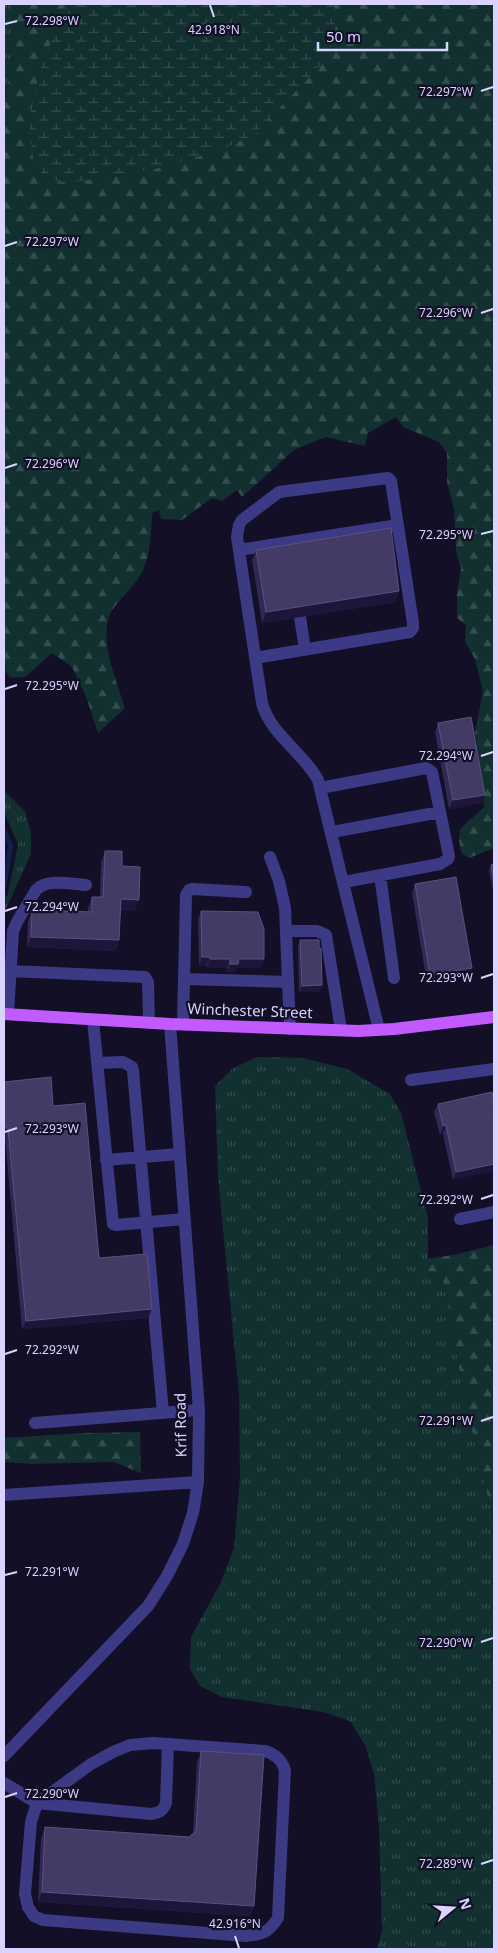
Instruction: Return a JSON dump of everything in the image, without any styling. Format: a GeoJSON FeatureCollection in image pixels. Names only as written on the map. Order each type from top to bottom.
{"type":"FeatureCollection","features":[{"type":"Feature","properties":{"kind":"main road","name":"Winchester Street"},"geometry":{"type":"LineString","coordinates":[[6,1014],[149,1023],[341,1030],[379,1030],[494,1017]]}},
{"type":"Feature","properties":{"kind":"street"},"geometry":{"type":"LineString","coordinates":[[256,658],[410,632],[413,628],[391,481],[388,478],[286,491],[274,495],[242,520],[237,531],[264,712],[272,725],[309,766],[320,788],[379,1030]]}},
{"type":"Feature","properties":{"kind":"street"},"geometry":{"type":"LineString","coordinates":[[239,550],[398,525]]}},
{"type":"Feature","properties":{"kind":"street"},"geometry":{"type":"LineString","coordinates":[[300,617],[305,650]]}},
{"type":"Feature","properties":{"kind":"street"},"geometry":{"type":"LineString","coordinates":[[320,788],[426,768],[432,772],[449,856],[448,859],[440,864],[344,882]]}},
{"type":"Feature","properties":{"kind":"street"},"geometry":{"type":"LineString","coordinates":[[332,832],[440,812]]}},
{"type":"Feature","properties":{"kind":"street"},"geometry":{"type":"LineString","coordinates":[[270,857],[285,908],[290,1029]]}},
{"type":"Feature","properties":{"kind":"street"},"geometry":{"type":"LineString","coordinates":[[380,875],[394,978]]}},
{"type":"Feature","properties":{"kind":"street"},"geometry":{"type":"LineString","coordinates":[[6,1014],[13,931],[36,890],[40,886],[50,883],[86,885]]}},
{"type":"Feature","properties":{"kind":"street"},"geometry":{"type":"LineString","coordinates":[[183,1024],[186,895],[189,890],[196,889],[246,892]]}},
{"type":"Feature","properties":{"kind":"street"},"geometry":{"type":"LineString","coordinates":[[287,932],[317,931],[326,935],[341,1030]]}},
{"type":"Feature","properties":{"kind":"street"},"geometry":{"type":"LineString","coordinates":[[10,972],[145,977],[148,982],[149,1023]]}},
{"type":"Feature","properties":{"kind":"street"},"geometry":{"type":"LineString","coordinates":[[184,979],[288,982]]}},
{"type":"Feature","properties":{"kind":"street"},"geometry":{"type":"LineString","coordinates":[[93,1020],[113,1224],[184,1219]]}},
{"type":"Feature","properties":{"kind":"street","name":"Krif Road"},"geometry":{"type":"LineString","coordinates":[[4,1756],[9,1741],[148,1606],[167,1576],[183,1544],[193,1514],[198,1482],[199,1410],[170,1024]]}},
{"type":"Feature","properties":{"kind":"street"},"geometry":{"type":"LineString","coordinates":[[97,1063],[123,1062],[132,1067],[163,1413]]}},
{"type":"Feature","properties":{"kind":"street"},"geometry":{"type":"LineString","coordinates":[[411,1080],[494,1069]]}},
{"type":"Feature","properties":{"kind":"street"},"geometry":{"type":"LineString","coordinates":[[106,1160],[179,1154]]}},
{"type":"Feature","properties":{"kind":"street"},"geometry":{"type":"LineString","coordinates":[[460,1219],[494,1212]]}},
{"type":"Feature","properties":{"kind":"street"},"geometry":{"type":"LineString","coordinates":[[35,1424],[199,1410]]}},
{"type":"Feature","properties":{"kind":"street"},"geometry":{"type":"LineString","coordinates":[[4,1495],[198,1482]]}},
{"type":"Feature","properties":{"kind":"street"},"geometry":{"type":"LineString","coordinates":[[4,1783],[37,1803],[157,1813],[163,1810],[166,1803],[168,1744]]}},
{"type":"Feature","properties":{"kind":"street"},"geometry":{"type":"LineString","coordinates":[[168,1744],[265,1751],[275,1755],[283,1762],[286,1770],[278,1918],[271,1929],[260,1935],[246,1936],[43,1920],[34,1916],[28,1907],[25,1894],[31,1822],[37,1803],[91,1764],[113,1752],[130,1745],[168,1744]]}},
{"type":"Feature","properties":{"kind":"green space"},"geometry":{"type":"Polygon","coordinates":[[[4,4],[14,4],[14,13],[10,47],[12,65],[4,101],[4,4]]]}},
{"type":"Feature","properties":{"kind":"green space"},"geometry":{"type":"Polygon","coordinates":[[[14,4],[494,4],[494,848],[469,858],[462,854],[459,841],[460,829],[484,807],[482,776],[475,733],[483,691],[475,659],[465,642],[466,625],[457,618],[457,594],[461,568],[456,551],[454,509],[447,482],[447,453],[439,442],[403,427],[396,417],[368,433],[365,446],[326,437],[294,450],[242,497],[237,490],[222,501],[212,498],[182,520],[161,519],[159,510],[152,513],[146,563],[136,582],[112,611],[107,628],[108,651],[125,708],[98,733],[85,694],[72,667],[52,653],[25,677],[10,678],[4,669],[4,101],[12,65],[10,47],[14,4]]]}},
{"type":"Feature","properties":{"kind":"green space"},"geometry":{"type":"Polygon","coordinates":[[[70,4],[334,4],[336,49],[255,134],[223,149],[160,168],[83,181],[59,182],[42,173],[33,158],[29,120],[40,70],[60,19],[70,4]]]}},
{"type":"Feature","properties":{"kind":"green space"},"geometry":{"type":"Polygon","coordinates":[[[4,791],[25,811],[31,833],[31,854],[4,913],[4,899],[8,894],[18,844],[4,812],[4,791]]]}},
{"type":"Feature","properties":{"kind":"green space"},"geometry":{"type":"Polygon","coordinates":[[[257,1057],[303,1058],[347,1069],[390,1094],[401,1113],[428,1218],[428,1273],[444,1283],[465,1401],[494,1523],[494,1949],[377,1949],[382,1931],[379,1827],[374,1774],[366,1747],[350,1721],[323,1712],[222,1697],[200,1686],[190,1669],[191,1637],[221,1582],[234,1548],[240,1477],[239,1394],[218,1177],[215,1086],[232,1069],[257,1057]]]}},
{"type":"Feature","properties":{"kind":"green space"},"geometry":{"type":"Polygon","coordinates":[[[494,1245],[494,1523],[465,1401],[444,1283],[428,1273],[427,1259],[494,1245]]]}},
{"type":"Feature","properties":{"kind":"green space"},"geometry":{"type":"Polygon","coordinates":[[[140,1432],[141,1473],[114,1462],[31,1464],[4,1462],[4,1438],[82,1433],[140,1432]]]}},
{"type":"Feature","properties":{"kind":"building"},"geometry":{"type":"Polygon","coordinates":[[[391,528],[399,591],[266,612],[256,550],[391,528]]]}},
{"type":"Feature","properties":{"kind":"building"},"geometry":{"type":"Polygon","coordinates":[[[471,717],[485,795],[453,800],[438,723],[471,717]]]}},
{"type":"Feature","properties":{"kind":"building"},"geometry":{"type":"Polygon","coordinates":[[[105,851],[122,851],[122,866],[140,867],[139,900],[121,899],[119,940],[31,937],[32,910],[92,912],[92,897],[103,897],[105,851]]]}},
{"type":"Feature","properties":{"kind":"building"},"geometry":{"type":"Polygon","coordinates":[[[494,864],[494,880],[491,865],[494,864]]]}},
{"type":"Feature","properties":{"kind":"building"},"geometry":{"type":"Polygon","coordinates":[[[456,877],[472,968],[430,975],[415,884],[456,877]]]}},
{"type":"Feature","properties":{"kind":"building"},"geometry":{"type":"Polygon","coordinates":[[[201,911],[258,912],[264,929],[264,959],[239,959],[238,964],[230,964],[230,959],[202,957],[201,911]]]}},
{"type":"Feature","properties":{"kind":"building"},"geometry":{"type":"Polygon","coordinates":[[[300,940],[319,940],[322,985],[302,986],[300,940]]]}},
{"type":"Feature","properties":{"kind":"building"},"geometry":{"type":"Polygon","coordinates":[[[51,1077],[53,1106],[85,1103],[99,1258],[147,1254],[152,1309],[26,1321],[8,1128],[4,1128],[4,1082],[51,1077]]]}},
{"type":"Feature","properties":{"kind":"building"},"geometry":{"type":"Polygon","coordinates":[[[492,1092],[494,1102],[494,1164],[456,1172],[446,1125],[443,1126],[438,1104],[492,1092]]]}},
{"type":"Feature","properties":{"kind":"building"},"geometry":{"type":"Polygon","coordinates":[[[201,1751],[264,1755],[254,1906],[42,1892],[45,1827],[189,1837],[196,1831],[201,1751]]]}},
{"type":"Feature","properties":{"kind":"waterway"},"geometry":{"type":"LineString","coordinates":[[4,831],[11,845],[4,886]]}}]}
